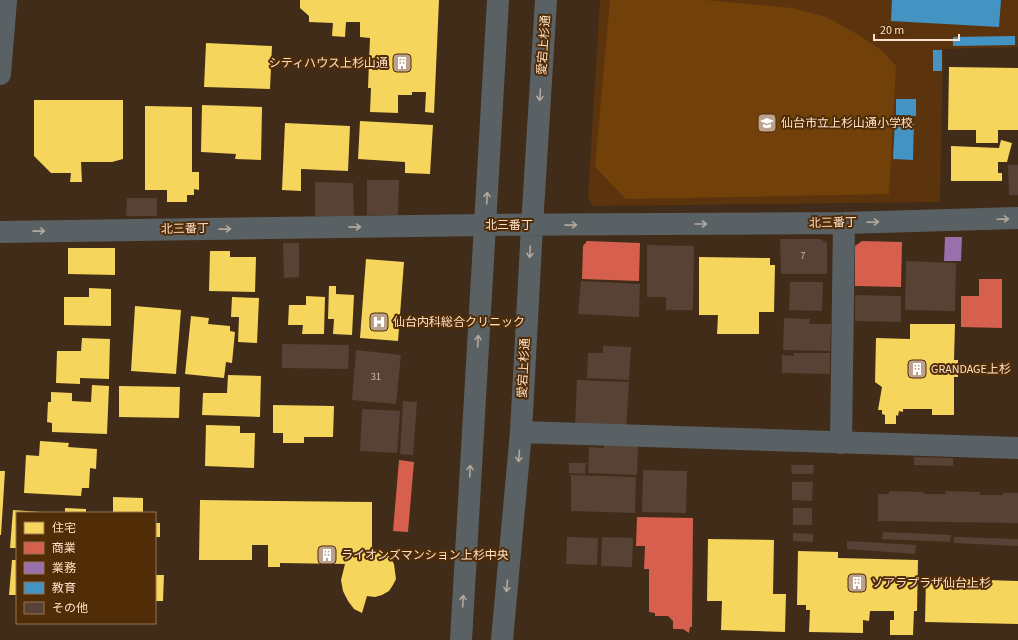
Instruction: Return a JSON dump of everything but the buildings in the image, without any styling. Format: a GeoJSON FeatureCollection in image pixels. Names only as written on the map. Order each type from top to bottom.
{"type":"FeatureCollection","features":[{"type":"Feature","properties":{"kind":"street"},"geometry":{"type":"LineString","coordinates":[[0,74],[6,0]]}},
{"type":"Feature","properties":{"kind":"street"},"geometry":{"type":"LineString","coordinates":[[461,640],[498,0]]}},
{"type":"Feature","properties":{"kind":"street","name":"愛宕上杉通"},"geometry":{"type":"LineString","coordinates":[[502,640],[521,432],[546,0]]}},
{"type":"Feature","properties":{"kind":"street","name":"北三番丁"},"geometry":{"type":"LineString","coordinates":[[0,232],[485,225],[532,226],[844,223],[1018,218]]}},
{"type":"Feature","properties":{"kind":"street"},"geometry":{"type":"LineString","coordinates":[[840,443],[844,223]]}},
{"type":"Feature","properties":{"kind":"street"},"geometry":{"type":"LineString","coordinates":[[521,432],[1018,448]]}},
{"type":"Feature","properties":{"kind":"shaded area","name":"仙台市立上杉山通小学校"},"geometry":{"type":"Polygon","coordinates":[[[600,0],[1018,0],[1018,47],[943,49],[940,202],[593,206],[588,198],[600,0]]]}},
{"type":"Feature","properties":{"kind":"shaded area","name":"仙台市立上杉山通小学校"},"geometry":{"type":"Polygon","coordinates":[[[610,0],[705,0],[792,8],[826,17],[859,35],[881,50],[896,66],[889,194],[626,199],[595,167],[610,0]]]}},
{"type":"Feature","properties":{"kind":"place","name":"シティハウス上杉山通"},"geometry":{"type":"Point","coordinates":[402,63]}},
{"type":"Feature","properties":{"kind":"place","name":"仙台市立上杉山通小学校"},"geometry":{"type":"Point","coordinates":[767,123]}},
{"type":"Feature","properties":{"kind":"place","name":"仙台内科総合クリニック"},"geometry":{"type":"Point","coordinates":[379,322]}},
{"type":"Feature","properties":{"kind":"place","name":"GRANDAGE上杉"},"geometry":{"type":"Point","coordinates":[917,369]}},
{"type":"Feature","properties":{"kind":"place","name":"ライオンズマンション上杉中央"},"geometry":{"type":"Point","coordinates":[327,555]}},
{"type":"Feature","properties":{"kind":"place","name":"ソアラプラザ仙台上杉"},"geometry":{"type":"Point","coordinates":[857,583]}}]}
